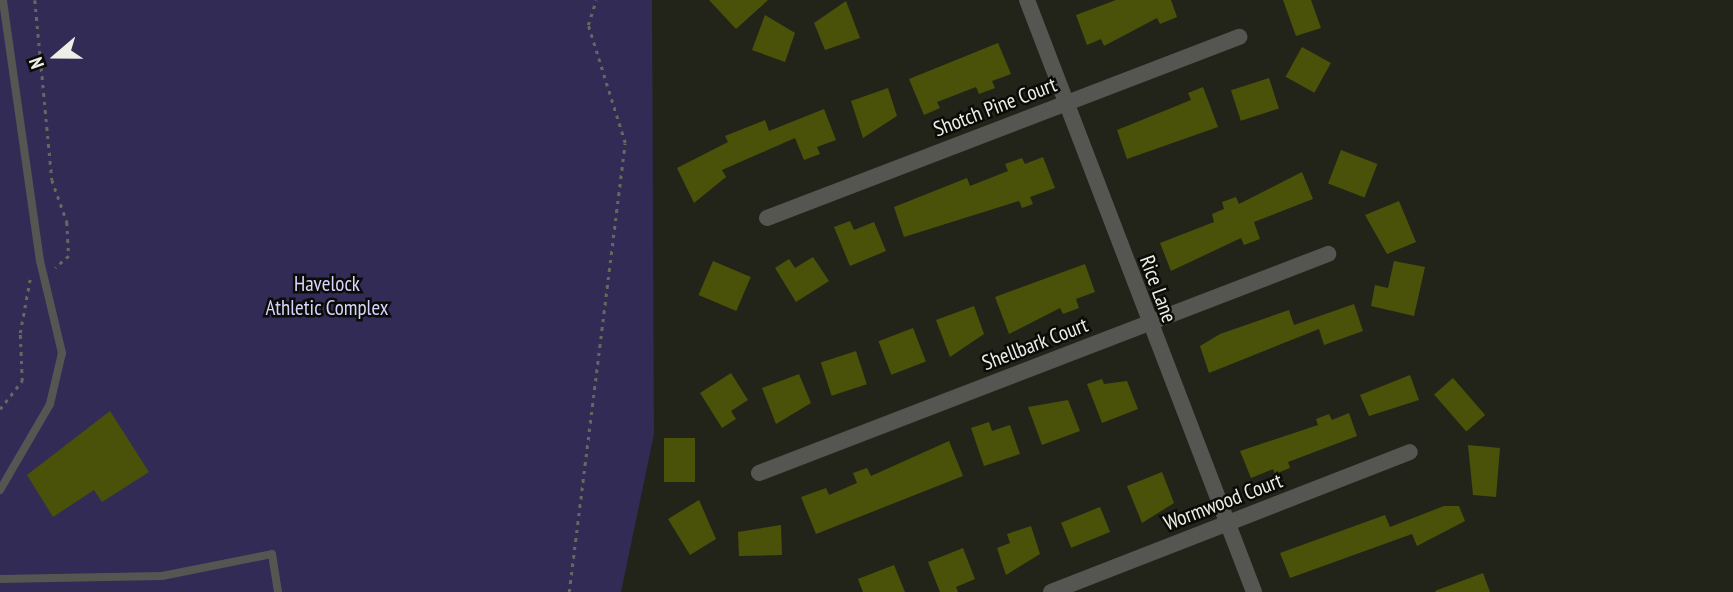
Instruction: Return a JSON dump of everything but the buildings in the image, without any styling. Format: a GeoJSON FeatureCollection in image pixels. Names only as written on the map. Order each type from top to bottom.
{"type":"FeatureCollection","features":[{"type":"Feature","properties":{"kind":"street","name":"Rice Lane"},"geometry":{"type":"LineString","coordinates":[[1027,0],[1148,323],[1254,592]]}},
{"type":"Feature","properties":{"kind":"street","name":"Shotch Pine Court"},"geometry":{"type":"LineString","coordinates":[[767,218],[1239,37]]}},
{"type":"Feature","properties":{"kind":"street","name":"Shellbark Court"},"geometry":{"type":"LineString","coordinates":[[759,473],[1328,254]]}},
{"type":"Feature","properties":{"kind":"street","name":"Wormwood Court"},"geometry":{"type":"LineString","coordinates":[[1051,592],[1410,452]]}},
{"type":"Feature","properties":{"kind":"lane"},"geometry":{"type":"LineString","coordinates":[[0,490],[60,377],[58,325],[40,261],[3,0]]}},
{"type":"Feature","properties":{"kind":"lane"},"geometry":{"type":"LineString","coordinates":[[0,579],[162,576],[272,554],[278,592]]}},
{"type":"Feature","properties":{"kind":"path"},"geometry":{"type":"LineString","coordinates":[[35,0],[52,180],[67,222],[69,256],[55,268]]}},
{"type":"Feature","properties":{"kind":"path"},"geometry":{"type":"LineString","coordinates":[[569,592],[625,143],[588,25],[596,0]]}},
{"type":"Feature","properties":{"kind":"path"},"geometry":{"type":"LineString","coordinates":[[0,409],[22,381],[20,333],[30,279]]}},
{"type":"Feature","properties":{"kind":"green space","name":"Havelock Athletic Complex"},"geometry":{"type":"Polygon","coordinates":[[[0,0],[652,0],[654,434],[621,592],[0,592],[0,0]]]}}]}
